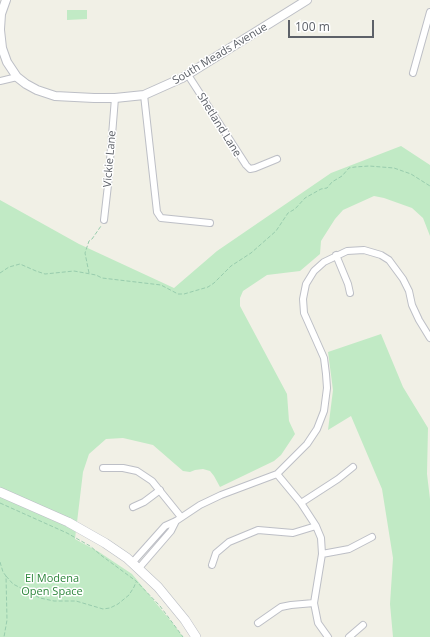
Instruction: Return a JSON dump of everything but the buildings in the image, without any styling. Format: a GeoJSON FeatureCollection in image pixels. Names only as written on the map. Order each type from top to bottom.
{"type":"FeatureCollection","features":[{"type":"Feature","properties":{"kind":"main road"},"geometry":{"type":"LineString","coordinates":[[0,492],[82,529],[136,565],[172,603],[196,637]]}},
{"type":"Feature","properties":{"kind":"street","name":"South Meads Avenue"},"geometry":{"type":"LineString","coordinates":[[3,5],[0,30],[2,48],[7,62],[17,77],[37,90],[55,96],[115,98],[144,95],[175,82],[307,0]]}},
{"type":"Feature","properties":{"kind":"street"},"geometry":{"type":"LineString","coordinates":[[413,72],[430,12]]}},
{"type":"Feature","properties":{"kind":"street","name":"Shetland Lane"},"geometry":{"type":"LineString","coordinates":[[188,75],[250,169],[277,159]]}},
{"type":"Feature","properties":{"kind":"street"},"geometry":{"type":"LineString","coordinates":[[0,81],[17,77]]}},
{"type":"Feature","properties":{"kind":"street"},"geometry":{"type":"LineString","coordinates":[[144,95],[158,212],[161,218],[210,223]]}},
{"type":"Feature","properties":{"kind":"street","name":"Vickie Lane"},"geometry":{"type":"LineString","coordinates":[[104,220],[115,98]]}},
{"type":"Feature","properties":{"kind":"street"},"geometry":{"type":"LineString","coordinates":[[136,565],[171,531],[179,519],[200,505],[221,495],[277,474],[307,443],[317,429],[324,411],[327,388],[324,358],[304,312],[303,299],[306,284],[314,271],[324,262],[347,251],[364,250],[381,255],[389,260],[403,279],[409,291],[412,305],[430,338]]}},
{"type":"Feature","properties":{"kind":"street"},"geometry":{"type":"LineString","coordinates":[[336,255],[348,284],[350,293]]}},
{"type":"Feature","properties":{"kind":"street"},"geometry":{"type":"LineString","coordinates":[[301,504],[338,480],[353,467]]}},
{"type":"Feature","properties":{"kind":"street"},"geometry":{"type":"LineString","coordinates":[[103,468],[123,468],[138,471],[152,481],[160,490],[179,519]]}},
{"type":"Feature","properties":{"kind":"street"},"geometry":{"type":"LineString","coordinates":[[277,474],[301,504],[316,526],[321,538],[322,554],[314,603],[318,623],[328,637]]}},
{"type":"Feature","properties":{"kind":"street"},"geometry":{"type":"LineString","coordinates":[[133,507],[144,502],[160,490]]}},
{"type":"Feature","properties":{"kind":"street"},"geometry":{"type":"LineString","coordinates":[[212,565],[216,553],[229,542],[258,530],[293,533],[316,526]]}},
{"type":"Feature","properties":{"kind":"street"},"geometry":{"type":"LineString","coordinates":[[322,554],[349,549],[372,537]]}},
{"type":"Feature","properties":{"kind":"street"},"geometry":{"type":"LineString","coordinates":[[258,623],[281,607],[314,603]]}},
{"type":"Feature","properties":{"kind":"street"},"geometry":{"type":"LineString","coordinates":[[349,637],[363,625]]}},
{"type":"Feature","properties":{"kind":"path"},"geometry":{"type":"LineString","coordinates":[[0,273],[9,267],[20,264],[45,274],[68,271],[89,274],[102,278],[161,285],[178,294],[184,294],[208,287],[214,283],[231,266],[251,253],[276,231],[288,213],[295,209],[305,198],[321,189],[327,188],[332,182],[342,176],[349,168],[363,166],[394,168],[411,174],[430,186]]}},
{"type":"Feature","properties":{"kind":"path"},"geometry":{"type":"LineString","coordinates":[[89,274],[85,252],[89,241],[98,231],[104,220]]}},
{"type":"Feature","properties":{"kind":"path"},"geometry":{"type":"LineString","coordinates":[[0,503],[54,526],[90,546],[136,580],[160,606],[183,637]]}},
{"type":"Feature","properties":{"kind":"path"},"geometry":{"type":"LineString","coordinates":[[0,562],[3,572],[13,584],[40,598],[54,601],[76,601],[103,609],[110,608],[118,604],[129,595],[136,580]]}},
{"type":"Feature","properties":{"kind":"path"},"geometry":{"type":"LineString","coordinates":[[4,637],[7,620],[6,576]]}},
{"type":"Feature","properties":{"kind":"green space"},"geometry":{"type":"Polygon","coordinates":[[[67,10],[87,10],[87,19],[67,20],[67,10]]]}},
{"type":"Feature","properties":{"kind":"green space","name":"El Modena Open Space"},"geometry":{"type":"Polygon","coordinates":[[[401,146],[430,165],[430,236],[423,218],[412,208],[374,196],[343,210],[335,219],[321,241],[320,254],[300,271],[267,275],[243,291],[240,298],[240,306],[287,394],[289,421],[295,434],[281,455],[274,461],[220,487],[210,471],[203,469],[190,472],[183,471],[153,445],[123,438],[106,439],[89,454],[83,472],[75,539],[99,552],[132,574],[183,637],[0,637],[0,200],[79,244],[174,288],[217,251],[331,173],[401,146]]]}},
{"type":"Feature","properties":{"kind":"green space"},"geometry":{"type":"Polygon","coordinates":[[[381,334],[403,387],[428,428],[427,474],[430,499],[430,637],[393,637],[390,604],[393,558],[382,489],[351,416],[328,430],[333,390],[328,352],[381,334]]]}}]}
